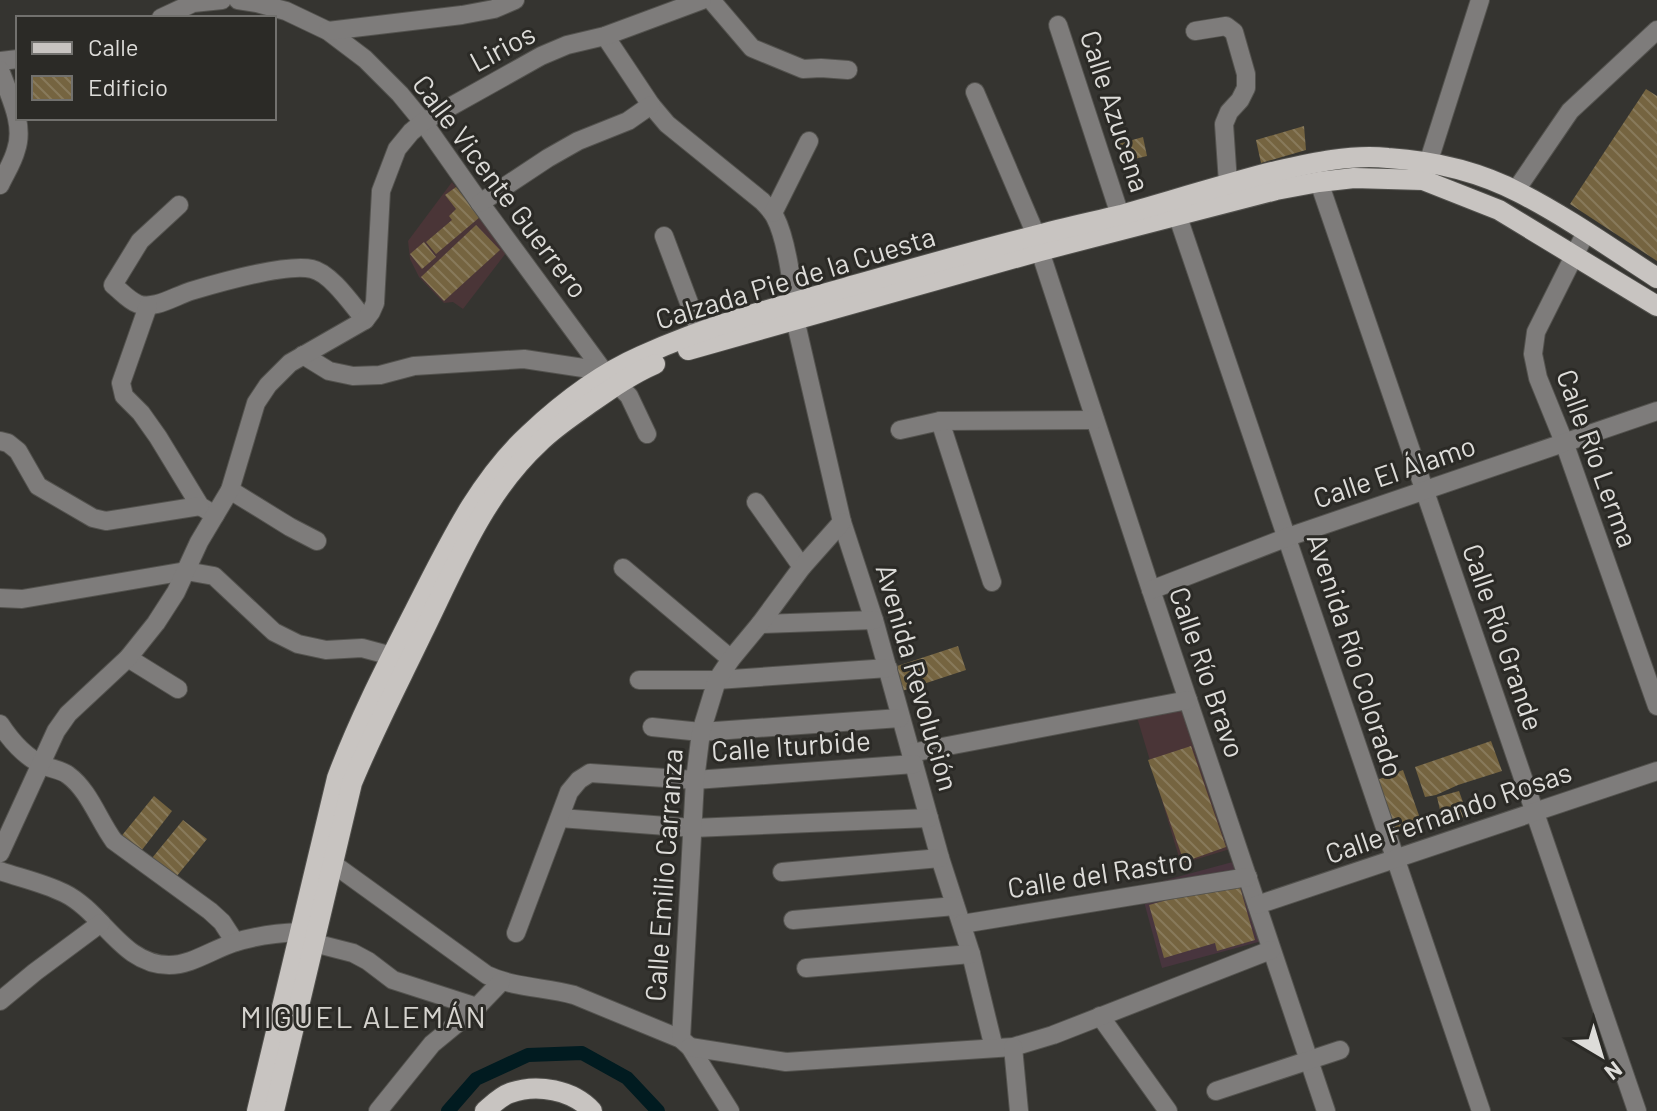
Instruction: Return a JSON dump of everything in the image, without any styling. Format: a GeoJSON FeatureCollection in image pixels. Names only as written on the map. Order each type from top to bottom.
{"type":"FeatureCollection","features":[{"type":"Feature","properties":{"kind":"main road","name":"Calzada Pie de la Cuesta"},"geometry":{"type":"LineString","coordinates":[[257,1111],[332,863],[352,783],[400,660],[450,559],[517,467],[539,443],[609,376],[636,357],[700,332],[795,310],[1038,243],[1228,183],[1311,163],[1352,158],[1386,157],[1425,172],[1499,210],[1657,306]]}},
{"type":"Feature","properties":{"kind":"main road","name":"Calzada Pie de la Cuesta"},"geometry":{"type":"LineString","coordinates":[[1038,243],[1178,217],[1276,190],[1319,182],[1454,168],[1516,190],[1657,278]]}},
{"type":"Feature","properties":{"kind":"main road","name":"Calzada Pie de la Cuesta"},"geometry":{"type":"LineString","coordinates":[[609,376],[642,370],[680,352],[795,310]]}},
{"type":"Feature","properties":{"kind":"main road","name":"Calzada Pie de la Cuesta"},"geometry":{"type":"LineString","coordinates":[[274,1111],[337,778],[355,730],[400,660]]}},
{"type":"Feature","properties":{"kind":"main road"},"geometry":{"type":"LineString","coordinates":[[494,1108],[507,1094],[525,1088],[546,1088],[570,1095],[592,1111]]}},
{"type":"Feature","properties":{"kind":"street"},"geometry":{"type":"LineString","coordinates":[[165,16],[193,3],[222,0]]}},
{"type":"Feature","properties":{"kind":"street","name":"Calle Vicente Guerrero"},"geometry":{"type":"LineString","coordinates":[[238,0],[290,5],[365,59],[400,94],[609,376],[629,396],[647,434]]}},
{"type":"Feature","properties":{"kind":"street"},"geometry":{"type":"LineString","coordinates":[[328,31],[462,15],[494,9],[515,0]]}},
{"type":"Feature","properties":{"kind":"street","name":"Lirios"},"geometry":{"type":"LineString","coordinates":[[365,320],[375,303],[381,191],[397,149],[411,132],[423,122],[541,56],[702,0]]}},
{"type":"Feature","properties":{"kind":"street"},"geometry":{"type":"LineString","coordinates":[[711,0],[752,48],[803,69],[848,70]]}},
{"type":"Feature","properties":{"kind":"street"},"geometry":{"type":"LineString","coordinates":[[1425,172],[1480,0]]}},
{"type":"Feature","properties":{"kind":"street","name":"Calle Azucena"},"geometry":{"type":"LineString","coordinates":[[1058,25],[1120,215]]}},
{"type":"Feature","properties":{"kind":"street"},"geometry":{"type":"LineString","coordinates":[[1195,31],[1226,26],[1234,32],[1246,74],[1246,88],[1224,124],[1228,183]]}},
{"type":"Feature","properties":{"kind":"street"},"geometry":{"type":"LineString","coordinates":[[1516,190],[1570,111],[1657,30]]}},
{"type":"Feature","properties":{"kind":"street"},"geometry":{"type":"LineString","coordinates":[[605,36],[667,124],[773,213],[809,141]]}},
{"type":"Feature","properties":{"kind":"street"},"geometry":{"type":"LineString","coordinates":[[0,70],[16,115]]}},
{"type":"Feature","properties":{"kind":"street","name":"Calle Río Bravo"},"geometry":{"type":"LineString","coordinates":[[975,92],[1038,243],[1326,1111]]}},
{"type":"Feature","properties":{"kind":"street"},"geometry":{"type":"LineString","coordinates":[[480,203],[548,158],[578,141],[628,121],[651,105]]}},
{"type":"Feature","properties":{"kind":"street"},"geometry":{"type":"LineString","coordinates":[[0,185],[16,151],[17,120]]}},
{"type":"Feature","properties":{"kind":"street","name":"Calle Río Grande"},"geometry":{"type":"LineString","coordinates":[[1319,182],[1637,1111]]}},
{"type":"Feature","properties":{"kind":"street"},"geometry":{"type":"LineString","coordinates":[[0,853],[56,731],[68,714],[128,658],[176,592],[199,542],[208,511],[230,490],[256,403],[268,385],[290,363],[365,320],[332,281],[314,269],[280,269],[191,291],[148,306],[137,304],[113,285],[140,241],[179,205]]}},
{"type":"Feature","properties":{"kind":"street","name":"Avenida Revolución"},"geometry":{"type":"LineString","coordinates":[[773,213],[781,232],[842,522],[874,620],[940,858],[1004,1048],[1019,1111]]}},
{"type":"Feature","properties":{"kind":"street","name":"Avenida Río Colorado"},"geometry":{"type":"LineString","coordinates":[[1178,217],[1481,1111]]}},
{"type":"Feature","properties":{"kind":"street","name":"Calle Río Lerma"},"geometry":{"type":"LineString","coordinates":[[1586,232],[1536,332],[1533,354],[1538,378],[1564,442],[1657,706]]}},
{"type":"Feature","properties":{"kind":"street"},"geometry":{"type":"LineString","coordinates":[[664,236],[700,332]]}},
{"type":"Feature","properties":{"kind":"street"},"geometry":{"type":"LineString","coordinates":[[148,306],[121,383],[124,396],[141,413],[208,511]]}},
{"type":"Feature","properties":{"kind":"street"},"geometry":{"type":"LineString","coordinates":[[303,355],[329,371],[353,376],[380,375],[414,366],[524,359],[590,369],[609,376]]}},
{"type":"Feature","properties":{"kind":"street","name":"Calle El Álamo"},"geometry":{"type":"LineString","coordinates":[[1151,590],[1288,537],[1657,411]]}},
{"type":"Feature","properties":{"kind":"street"},"geometry":{"type":"LineString","coordinates":[[900,430],[940,421],[1095,420]]}},
{"type":"Feature","properties":{"kind":"street"},"geometry":{"type":"LineString","coordinates":[[940,421],[992,582]]}},
{"type":"Feature","properties":{"kind":"street"},"geometry":{"type":"LineString","coordinates":[[0,441],[18,451],[38,486],[93,518],[106,521],[208,511]]}},
{"type":"Feature","properties":{"kind":"street"},"geometry":{"type":"LineString","coordinates":[[230,490],[317,541]]}},
{"type":"Feature","properties":{"kind":"street"},"geometry":{"type":"LineString","coordinates":[[756,502],[802,567]]}},
{"type":"Feature","properties":{"kind":"street","name":"Calle Emilio Carranza"},"geometry":{"type":"LineString","coordinates":[[686,1043],[695,780],[701,732],[717,680],[731,659],[802,567],[842,522]]}},
{"type":"Feature","properties":{"kind":"street"},"geometry":{"type":"LineString","coordinates":[[623,568],[731,659]]}},
{"type":"Feature","properties":{"kind":"street"},"geometry":{"type":"LineString","coordinates":[[0,598],[22,599],[186,571],[214,576],[274,632],[298,644],[326,650],[362,648],[400,660]]}},
{"type":"Feature","properties":{"kind":"street"},"geometry":{"type":"LineString","coordinates":[[760,624],[874,620]]}},
{"type":"Feature","properties":{"kind":"street"},"geometry":{"type":"LineString","coordinates":[[128,658],[178,689]]}},
{"type":"Feature","properties":{"kind":"street"},"geometry":{"type":"LineString","coordinates":[[639,680],[717,680],[888,668]]}},
{"type":"Feature","properties":{"kind":"street","name":"Calle Iturbide"},"geometry":{"type":"LineString","coordinates":[[560,818],[569,792],[590,773],[695,780],[913,758],[1188,700]]}},
{"type":"Feature","properties":{"kind":"street"},"geometry":{"type":"LineString","coordinates":[[652,727],[701,732],[900,718]]}},
{"type":"Feature","properties":{"kind":"street"},"geometry":{"type":"LineString","coordinates":[[0,724],[25,754],[42,765],[67,774],[82,789],[114,841],[210,911],[222,922],[235,942]]}},
{"type":"Feature","properties":{"kind":"street","name":"Calle Fernando Rosas"},"geometry":{"type":"LineString","coordinates":[[1257,905],[1657,771]]}},
{"type":"Feature","properties":{"kind":"street"},"geometry":{"type":"LineString","coordinates":[[516,933],[560,818],[693,828],[929,818]]}},
{"type":"Feature","properties":{"kind":"street"},"geometry":{"type":"LineString","coordinates":[[782,872],[940,858]]}},
{"type":"Feature","properties":{"kind":"street"},"geometry":{"type":"LineString","coordinates":[[332,863],[501,982],[574,995],[686,1043],[786,1062],[1004,1048],[1053,1035],[1271,950]]}},
{"type":"Feature","properties":{"kind":"street"},"geometry":{"type":"LineString","coordinates":[[0,871],[64,893],[85,906],[134,956],[147,962],[170,965],[189,961],[235,942],[278,933],[307,938],[353,953],[393,980],[477,1007]]}},
{"type":"Feature","properties":{"kind":"street","name":"Calle del Rastro"},"geometry":{"type":"LineString","coordinates":[[962,924],[1248,877]]}},
{"type":"Feature","properties":{"kind":"street"},"geometry":{"type":"LineString","coordinates":[[793,920],[955,906]]}},
{"type":"Feature","properties":{"kind":"street"},"geometry":{"type":"LineString","coordinates":[[0,1001],[101,923]]}},
{"type":"Feature","properties":{"kind":"street"},"geometry":{"type":"LineString","coordinates":[[806,968],[971,954]]}},
{"type":"Feature","properties":{"kind":"street"},"geometry":{"type":"LineString","coordinates":[[378,1111],[432,1044],[477,1007],[501,982]]}},
{"type":"Feature","properties":{"kind":"street"},"geometry":{"type":"LineString","coordinates":[[1100,1016],[1168,1111]]}},
{"type":"Feature","properties":{"kind":"street"},"geometry":{"type":"LineString","coordinates":[[686,1043],[730,1111]]}},
{"type":"Feature","properties":{"kind":"street"},"geometry":{"type":"LineString","coordinates":[[1216,1091],[1340,1050]]}},
{"type":"Feature","properties":{"kind":"shaded area"},"geometry":{"type":"Polygon","coordinates":[[[452,182],[506,253],[463,309],[453,302],[444,303],[419,277],[410,259],[408,241],[452,182]]]}},
{"type":"Feature","properties":{"kind":"shaded area"},"geometry":{"type":"Polygon","coordinates":[[[1182,704],[1230,849],[1181,864],[1136,714],[1182,704]]]}},
{"type":"Feature","properties":{"kind":"shaded area"},"geometry":{"type":"Polygon","coordinates":[[[1240,860],[1262,941],[1162,968],[1140,887],[1240,860]]]}},
{"type":"Feature","properties":{"kind":"building"},"geometry":{"type":"Polygon","coordinates":[[[1646,89],[1657,96],[1657,261],[1570,204],[1646,89]]]}},
{"type":"Feature","properties":{"kind":"building"},"geometry":{"type":"Polygon","coordinates":[[[1304,126],[1306,150],[1261,163],[1256,140],[1304,126]]]}},
{"type":"Feature","properties":{"kind":"building"},"geometry":{"type":"Polygon","coordinates":[[[1143,137],[1147,156],[1122,162],[1118,144],[1143,137]]]}},
{"type":"Feature","properties":{"kind":"building"},"geometry":{"type":"Polygon","coordinates":[[[456,187],[480,217],[436,254],[426,242],[452,220],[449,216],[456,209],[445,195],[456,187]]]}},
{"type":"Feature","properties":{"kind":"building"},"geometry":{"type":"Polygon","coordinates":[[[476,225],[500,250],[444,301],[421,277],[476,225]]]}},
{"type":"Feature","properties":{"kind":"building"},"geometry":{"type":"Polygon","coordinates":[[[424,242],[436,257],[422,269],[410,254],[424,242]]]}},
{"type":"Feature","properties":{"kind":"building"},"geometry":{"type":"Polygon","coordinates":[[[958,646],[966,670],[902,691],[894,667],[958,646]]]}},
{"type":"Feature","properties":{"kind":"building"},"geometry":{"type":"Polygon","coordinates":[[[1491,741],[1502,771],[1425,797],[1415,767],[1491,741]]]}},
{"type":"Feature","properties":{"kind":"building"},"geometry":{"type":"Polygon","coordinates":[[[1191,746],[1226,847],[1184,862],[1148,760],[1191,746]]]}},
{"type":"Feature","properties":{"kind":"building"},"geometry":{"type":"Polygon","coordinates":[[[1403,770],[1422,824],[1392,834],[1374,781],[1403,770]]]}},
{"type":"Feature","properties":{"kind":"building"},"geometry":{"type":"Polygon","coordinates":[[[1459,791],[1468,816],[1443,823],[1437,797],[1459,791]]]}},
{"type":"Feature","properties":{"kind":"building"},"geometry":{"type":"Polygon","coordinates":[[[154,796],[172,811],[138,855],[119,839],[154,796]]]}},
{"type":"Feature","properties":{"kind":"building"},"geometry":{"type":"Polygon","coordinates":[[[183,820],[207,839],[172,882],[148,863],[183,820]]]}},
{"type":"Feature","properties":{"kind":"building"},"geometry":{"type":"Polygon","coordinates":[[[1238,880],[1255,940],[1217,951],[1215,943],[1164,958],[1149,905],[1238,880]]]}},
{"type":"Feature","properties":{"kind":"waterway"},"geometry":{"type":"LineString","coordinates":[[448,1111],[476,1079],[528,1055],[582,1053],[627,1078],[658,1111]]}},
{"type":"Feature","properties":{"kind":"district","name":"MIGUEL ALEMÁN"},"geometry":{"type":"Point","coordinates":[364,1016]}}]}
